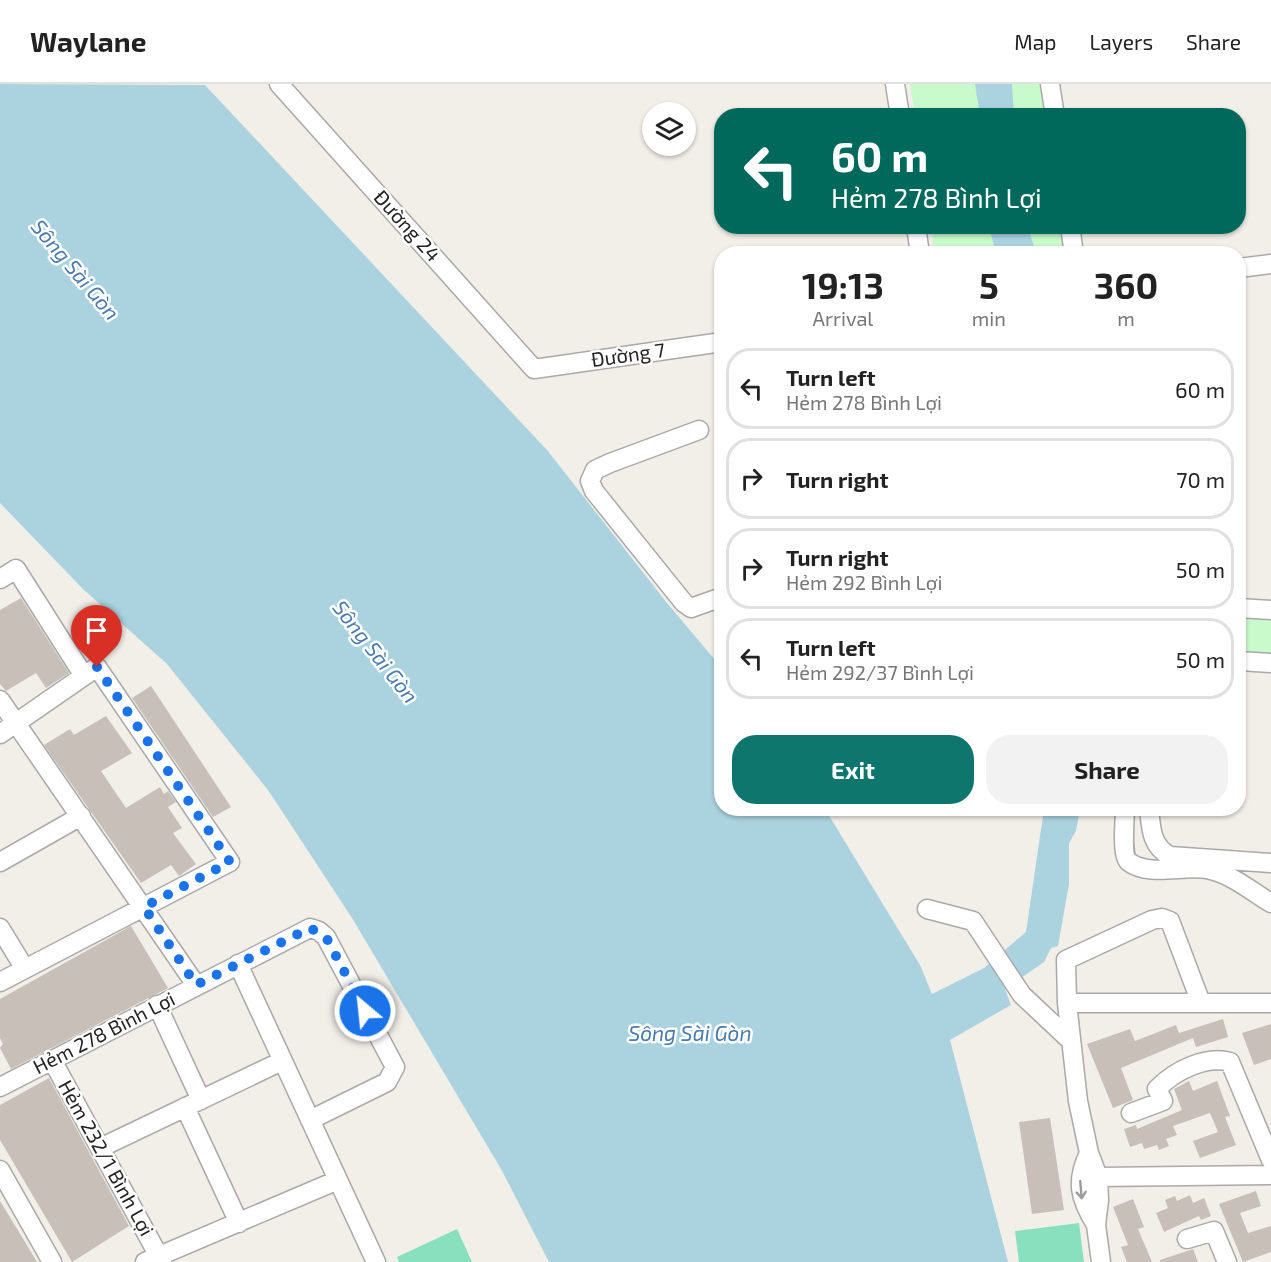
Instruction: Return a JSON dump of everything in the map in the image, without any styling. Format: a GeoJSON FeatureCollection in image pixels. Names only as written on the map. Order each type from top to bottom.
{"type":"FeatureCollection","features":[{"type":"Feature","properties":{"kind":"street","name":"Đường 24"},"geometry":{"type":"LineString","coordinates":[[279,84],[534,369]]}},
{"type":"Feature","properties":{"kind":"street"},"geometry":{"type":"LineString","coordinates":[[895,84],[899,108]]}},
{"type":"Feature","properties":{"kind":"street"},"geometry":{"type":"LineString","coordinates":[[1050,84],[1054,108]]}},
{"type":"Feature","properties":{"kind":"street"},"geometry":{"type":"LineString","coordinates":[[1246,267],[1271,264]]}},
{"type":"Feature","properties":{"kind":"street","name":"Đường 7"},"geometry":{"type":"LineString","coordinates":[[534,369],[714,343]]}},
{"type":"Feature","properties":{"kind":"street"},"geometry":{"type":"LineString","coordinates":[[699,430],[595,470],[590,481],[594,491],[684,603],[691,608],[714,600]]}},
{"type":"Feature","properties":{"kind":"street"},"geometry":{"type":"LineString","coordinates":[[0,579],[16,569],[230,862],[0,982]]}},
{"type":"Feature","properties":{"kind":"street"},"geometry":{"type":"LineString","coordinates":[[1246,608],[1271,610]]}},
{"type":"Feature","properties":{"kind":"street"},"geometry":{"type":"LineString","coordinates":[[1246,661],[1271,663]]}},
{"type":"Feature","properties":{"kind":"street"},"geometry":{"type":"LineString","coordinates":[[0,734],[90,671]]}},
{"type":"Feature","properties":{"kind":"street"},"geometry":{"type":"LineString","coordinates":[[0,700],[196,985]]}},
{"type":"Feature","properties":{"kind":"street"},"geometry":{"type":"LineString","coordinates":[[0,862],[81,816]]}},
{"type":"Feature","properties":{"kind":"street"},"geometry":{"type":"LineString","coordinates":[[1125,816],[1124,855],[1129,862],[1150,868],[1206,868],[1222,873],[1271,903]]}},
{"type":"Feature","properties":{"kind":"street"},"geometry":{"type":"LineString","coordinates":[[1150,816],[1152,833],[1162,851],[1170,856],[1271,863]]}},
{"type":"Feature","properties":{"kind":"street"},"geometry":{"type":"LineString","coordinates":[[1225,860],[1271,890]]}},
{"type":"Feature","properties":{"kind":"street"},"geometry":{"type":"LineString","coordinates":[[927,909],[973,921],[1022,995],[1071,1041]]}},
{"type":"Feature","properties":{"kind":"street"},"geometry":{"type":"LineString","coordinates":[[1101,1262],[1096,1225],[1099,1200],[1098,1177],[1089,1154],[1078,1101],[1067,1003],[1066,960],[1152,920],[1162,918],[1170,921],[1201,1003]]}},
{"type":"Feature","properties":{"kind":"street"},"geometry":{"type":"LineString","coordinates":[[0,928],[25,969]]}},
{"type":"Feature","properties":{"kind":"street","name":"Hẻm 278 Bình Lợi"},"geometry":{"type":"LineString","coordinates":[[0,1087],[304,929],[313,928],[326,937],[395,1067],[387,1082],[310,1120]]}},
{"type":"Feature","properties":{"kind":"street"},"geometry":{"type":"LineString","coordinates":[[238,964],[338,1180],[369,1260]]}},
{"type":"Feature","properties":{"kind":"street"},"geometry":{"type":"LineString","coordinates":[[1067,1003],[1271,1003]]}},
{"type":"Feature","properties":{"kind":"street"},"geometry":{"type":"LineString","coordinates":[[157,1005],[239,1223]]}},
{"type":"Feature","properties":{"kind":"street"},"geometry":{"type":"LineString","coordinates":[[1131,1113],[1163,1101],[1157,1089],[1170,1076],[1217,1058],[1230,1062],[1271,1160]]}},
{"type":"Feature","properties":{"kind":"street","name":"Hẻm 232/1 Bình Lợi"},"geometry":{"type":"LineString","coordinates":[[52,1060],[100,1148],[155,1260]]}},
{"type":"Feature","properties":{"kind":"street"},"geometry":{"type":"LineString","coordinates":[[100,1148],[282,1061]]}},
{"type":"Feature","properties":{"kind":"street"},"geometry":{"type":"LineString","coordinates":[[1089,1154],[1080,1172],[1083,1204],[1096,1225]]}},
{"type":"Feature","properties":{"kind":"street"},"geometry":{"type":"LineString","coordinates":[[0,1170],[52,1262]]}},
{"type":"Feature","properties":{"kind":"street"},"geometry":{"type":"LineString","coordinates":[[1098,1177],[1271,1175]]}},
{"type":"Feature","properties":{"kind":"street"},"geometry":{"type":"LineString","coordinates":[[155,1260],[338,1180]]}},
{"type":"Feature","properties":{"kind":"street"},"geometry":{"type":"LineString","coordinates":[[1187,1239],[1214,1231],[1227,1262]]}},
{"type":"Feature","properties":{"kind":"green space"},"geometry":{"type":"Polygon","coordinates":[[[910,84],[1043,84],[1046,108],[914,108],[910,84]]]}},
{"type":"Feature","properties":{"kind":"green space"},"geometry":{"type":"Polygon","coordinates":[[[932,234],[1064,234],[1066,246],[933,246],[932,234]]]}},
{"type":"Feature","properties":{"kind":"green space"},"geometry":{"type":"Polygon","coordinates":[[[1246,617],[1271,619],[1271,655],[1246,653],[1246,617]]]}},
{"type":"Feature","properties":{"kind":"green space"},"geometry":{"type":"Polygon","coordinates":[[[1079,1223],[1084,1262],[1019,1262],[1015,1231],[1079,1223]]]}},
{"type":"Feature","properties":{"kind":"green space"},"geometry":{"type":"Polygon","coordinates":[[[457,1229],[472,1262],[399,1262],[397,1257],[457,1229]]]}},
{"type":"Feature","properties":{"kind":"water","name":"Sông Sài Gòn"},"geometry":{"type":"Polygon","coordinates":[[[0,84],[205,85],[547,450],[667,603],[714,659],[714,816],[829,816],[920,965],[932,994],[984,968],[1026,932],[1043,816],[1079,816],[1076,831],[1069,843],[1069,884],[1058,946],[1051,948],[1044,962],[1005,989],[1011,1005],[950,1040],[1008,1262],[549,1262],[501,1169],[352,918],[268,790],[167,664],[83,589],[0,503],[0,84]]]}},
{"type":"Feature","properties":{"kind":"water"},"geometry":{"type":"Polygon","coordinates":[[[975,84],[1012,84],[1014,108],[979,108],[975,84]]]}},
{"type":"Feature","properties":{"kind":"water"},"geometry":{"type":"Polygon","coordinates":[[[991,234],[1030,234],[1034,246],[994,246],[991,234]]]}},
{"type":"Feature","properties":{"kind":"building"},"geometry":{"type":"Polygon","coordinates":[[[21,598],[69,673],[46,688],[36,673],[6,691],[0,684],[0,610],[21,598]]]}},
{"type":"Feature","properties":{"kind":"building"},"geometry":{"type":"Polygon","coordinates":[[[151,686],[231,807],[213,817],[132,698],[151,686]]]}},
{"type":"Feature","properties":{"kind":"building"},"geometry":{"type":"Polygon","coordinates":[[[106,716],[132,753],[101,771],[126,808],[160,787],[164,794],[168,791],[176,802],[168,807],[182,828],[173,833],[196,864],[179,876],[171,865],[141,883],[44,745],[70,729],[74,735],[106,716]]]}},
{"type":"Feature","properties":{"kind":"building"},"geometry":{"type":"Polygon","coordinates":[[[131,926],[168,988],[11,1069],[0,1048],[3,1044],[0,1038],[0,999],[131,926]]]}},
{"type":"Feature","properties":{"kind":"building"},"geometry":{"type":"Polygon","coordinates":[[[1223,1019],[1228,1037],[1196,1047],[1193,1038],[1121,1068],[1133,1100],[1113,1108],[1087,1044],[1130,1029],[1135,1041],[1176,1025],[1179,1033],[1223,1019]]]}},
{"type":"Feature","properties":{"kind":"building"},"geometry":{"type":"Polygon","coordinates":[[[1271,1024],[1271,1059],[1254,1065],[1242,1033],[1271,1024]]]}},
{"type":"Feature","properties":{"kind":"building"},"geometry":{"type":"Polygon","coordinates":[[[49,1078],[129,1226],[72,1262],[0,1140],[0,1105],[49,1078]]]}},
{"type":"Feature","properties":{"kind":"building"},"geometry":{"type":"Polygon","coordinates":[[[1189,1081],[1193,1091],[1217,1081],[1230,1116],[1225,1117],[1236,1145],[1200,1158],[1193,1141],[1218,1132],[1210,1113],[1173,1126],[1177,1135],[1166,1139],[1169,1146],[1159,1150],[1157,1145],[1144,1149],[1142,1143],[1130,1147],[1124,1129],[1136,1125],[1137,1129],[1182,1110],[1174,1089],[1189,1081]]]}},
{"type":"Feature","properties":{"kind":"building"},"geometry":{"type":"Polygon","coordinates":[[[1050,1118],[1064,1210],[1032,1214],[1019,1122],[1050,1118]]]}},
{"type":"Feature","properties":{"kind":"building"},"geometry":{"type":"Polygon","coordinates":[[[1256,1191],[1261,1206],[1240,1213],[1248,1233],[1271,1226],[1271,1252],[1243,1262],[1219,1204],[1256,1191]]]}},
{"type":"Feature","properties":{"kind":"building"},"geometry":{"type":"Polygon","coordinates":[[[1190,1195],[1193,1203],[1204,1198],[1211,1216],[1201,1220],[1199,1216],[1164,1232],[1156,1213],[1168,1208],[1165,1200],[1175,1196],[1177,1201],[1190,1195]]]}},
{"type":"Feature","properties":{"kind":"building"},"geometry":{"type":"Polygon","coordinates":[[[1133,1199],[1144,1227],[1138,1229],[1152,1262],[1127,1262],[1121,1247],[1128,1245],[1113,1207],[1133,1199]]]}},
{"type":"Feature","properties":{"kind":"building"},"geometry":{"type":"Polygon","coordinates":[[[0,1201],[22,1237],[37,1262],[0,1262],[0,1201]]]}},
{"type":"Feature","properties":{"kind":"building"},"geometry":{"type":"Polygon","coordinates":[[[1193,1249],[1198,1262],[1160,1262],[1160,1260],[1193,1249]]]}},
{"type":"Feature","properties":{"kind":"route"},"geometry":{"type":"LineString","coordinates":[[97,667],[230,862],[144,907],[196,985],[304,929],[313,928],[326,937],[365,1011]]}}]}
